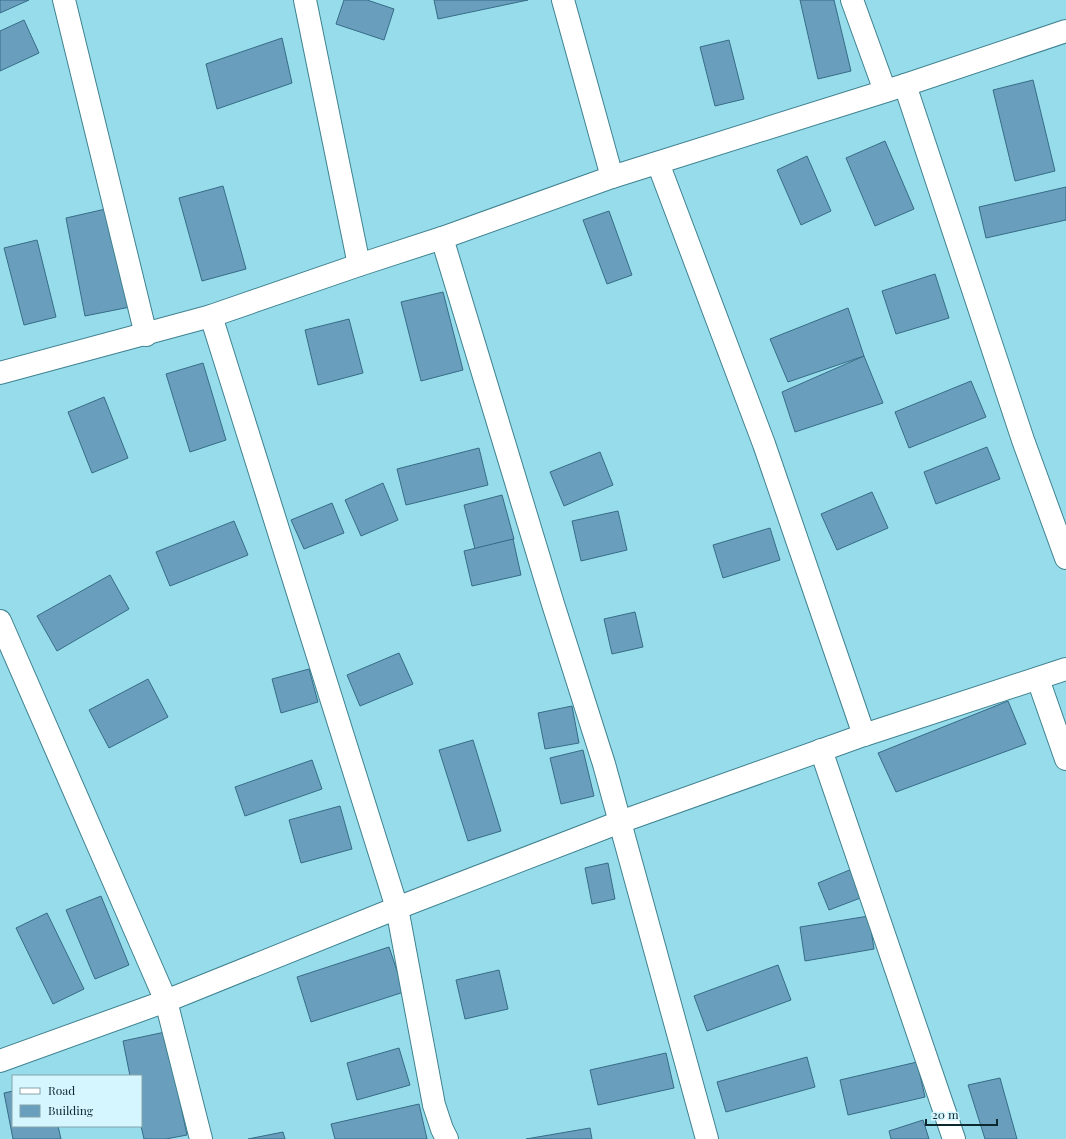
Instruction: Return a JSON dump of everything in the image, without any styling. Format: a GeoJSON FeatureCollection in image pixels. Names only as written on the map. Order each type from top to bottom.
{"type":"FeatureCollection","features":[{"type":"Feature","properties":{"kind":"street"},"geometry":{"type":"LineString","coordinates":[[64,0],[146,335]]}},
{"type":"Feature","properties":{"kind":"street"},"geometry":{"type":"LineString","coordinates":[[305,0],[359,265]]}},
{"type":"Feature","properties":{"kind":"street"},"geometry":{"type":"LineString","coordinates":[[563,0],[612,177]]}},
{"type":"Feature","properties":{"kind":"street"},"geometry":{"type":"LineString","coordinates":[[852,0],[895,88],[1066,558]]}},
{"type":"Feature","properties":{"kind":"street"},"geometry":{"type":"LineString","coordinates":[[0,373],[146,335],[211,316],[442,238],[612,177],[895,88],[1066,31]]}},
{"type":"Feature","properties":{"kind":"street"},"geometry":{"type":"LineString","coordinates":[[658,163],[764,444],[864,735]]}},
{"type":"Feature","properties":{"kind":"street"},"geometry":{"type":"LineString","coordinates":[[442,238],[553,604],[604,764],[707,1139]]}},
{"type":"Feature","properties":{"kind":"street"},"geometry":{"type":"LineString","coordinates":[[211,316],[397,908],[434,1104],[442,1130],[447,1139]]}},
{"type":"Feature","properties":{"kind":"street"},"geometry":{"type":"LineString","coordinates":[[0,621],[166,1001],[201,1139]]}},
{"type":"Feature","properties":{"kind":"street"},"geometry":{"type":"LineString","coordinates":[[0,1061],[166,1001],[397,908],[620,822],[864,735],[1066,669]]}},
{"type":"Feature","properties":{"kind":"street"},"geometry":{"type":"LineString","coordinates":[[1038,679],[1066,759]]}},
{"type":"Feature","properties":{"kind":"street"},"geometry":{"type":"LineString","coordinates":[[821,750],[954,1139]]}},
{"type":"Feature","properties":{"kind":"building"},"geometry":{"type":"Polygon","coordinates":[[[0,0],[29,0],[0,13],[0,0]]]}},
{"type":"Feature","properties":{"kind":"building"},"geometry":{"type":"Polygon","coordinates":[[[344,0],[367,0],[394,9],[384,40],[336,24],[344,0]]]}},
{"type":"Feature","properties":{"kind":"building"},"geometry":{"type":"Polygon","coordinates":[[[434,0],[528,0],[438,19],[434,0]]]}},
{"type":"Feature","properties":{"kind":"building"},"geometry":{"type":"Polygon","coordinates":[[[800,0],[834,0],[851,71],[818,79],[800,0]]]}},
{"type":"Feature","properties":{"kind":"building"},"geometry":{"type":"Polygon","coordinates":[[[24,20],[39,53],[0,71],[0,31],[24,20]]]}},
{"type":"Feature","properties":{"kind":"building"},"geometry":{"type":"Polygon","coordinates":[[[282,38],[292,83],[217,109],[206,64],[282,38]]]}},
{"type":"Feature","properties":{"kind":"building"},"geometry":{"type":"Polygon","coordinates":[[[729,40],[744,99],[715,106],[700,47],[729,40]]]}},
{"type":"Feature","properties":{"kind":"building"},"geometry":{"type":"Polygon","coordinates":[[[1033,80],[1055,171],[1015,181],[993,90],[1033,80]]]}},
{"type":"Feature","properties":{"kind":"building"},"geometry":{"type":"Polygon","coordinates":[[[885,141],[914,209],[875,226],[846,158],[885,141]]]}},
{"type":"Feature","properties":{"kind":"building"},"geometry":{"type":"Polygon","coordinates":[[[807,156],[831,211],[801,225],[777,170],[807,156]]]}},
{"type":"Feature","properties":{"kind":"building"},"geometry":{"type":"Polygon","coordinates":[[[223,186],[246,269],[202,281],[179,198],[223,186]]]}},
{"type":"Feature","properties":{"kind":"building"},"geometry":{"type":"Polygon","coordinates":[[[1066,187],[1066,220],[986,238],[979,207],[1066,187]]]}},
{"type":"Feature","properties":{"kind":"building"},"geometry":{"type":"Polygon","coordinates":[[[110,208],[130,307],[85,316],[66,218],[110,208]]]}},
{"type":"Feature","properties":{"kind":"building"},"geometry":{"type":"Polygon","coordinates":[[[609,211],[632,275],[607,284],[583,220],[609,211]]]}},
{"type":"Feature","properties":{"kind":"building"},"geometry":{"type":"Polygon","coordinates":[[[37,240],[56,317],[24,325],[4,248],[37,240]]]}},
{"type":"Feature","properties":{"kind":"building"},"geometry":{"type":"Polygon","coordinates":[[[935,274],[949,318],[896,334],[882,291],[935,274]]]}},
{"type":"Feature","properties":{"kind":"building"},"geometry":{"type":"Polygon","coordinates":[[[443,292],[463,370],[421,381],[401,302],[443,292]]]}},
{"type":"Feature","properties":{"kind":"building"},"geometry":{"type":"Polygon","coordinates":[[[848,308],[864,356],[788,382],[770,339],[848,308]]]}},
{"type":"Feature","properties":{"kind":"building"},"geometry":{"type":"Polygon","coordinates":[[[349,319],[363,373],[318,385],[305,330],[349,319]]]}},
{"type":"Feature","properties":{"kind":"building"},"geometry":{"type":"Polygon","coordinates":[[[864,356],[883,403],[795,432],[782,392],[864,356]]]}},
{"type":"Feature","properties":{"kind":"building"},"geometry":{"type":"Polygon","coordinates":[[[203,363],[226,440],[190,452],[166,374],[203,363]]]}},
{"type":"Feature","properties":{"kind":"building"},"geometry":{"type":"Polygon","coordinates":[[[971,381],[986,417],[909,448],[895,412],[971,381]]]}},
{"type":"Feature","properties":{"kind":"building"},"geometry":{"type":"Polygon","coordinates":[[[104,397],[128,458],[92,473],[68,412],[104,397]]]}},
{"type":"Feature","properties":{"kind":"building"},"geometry":{"type":"Polygon","coordinates":[[[987,447],[1000,479],[936,504],[924,472],[987,447]]]}},
{"type":"Feature","properties":{"kind":"building"},"geometry":{"type":"Polygon","coordinates":[[[479,448],[488,485],[406,505],[397,469],[479,448]]]}},
{"type":"Feature","properties":{"kind":"building"},"geometry":{"type":"Polygon","coordinates":[[[600,452],[613,485],[564,506],[550,472],[600,452]]]}},
{"type":"Feature","properties":{"kind":"building"},"geometry":{"type":"Polygon","coordinates":[[[383,483],[398,520],[361,536],[345,500],[383,483]]]}},
{"type":"Feature","properties":{"kind":"building"},"geometry":{"type":"Polygon","coordinates":[[[872,492],[888,528],[837,550],[821,514],[872,492]]]}},
{"type":"Feature","properties":{"kind":"building"},"geometry":{"type":"Polygon","coordinates":[[[502,495],[514,539],[475,549],[464,505],[502,495]]]}},
{"type":"Feature","properties":{"kind":"building"},"geometry":{"type":"Polygon","coordinates":[[[332,503],[344,533],[304,549],[291,520],[332,503]]]}},
{"type":"Feature","properties":{"kind":"building"},"geometry":{"type":"Polygon","coordinates":[[[618,511],[627,550],[581,561],[572,521],[618,511]]]}},
{"type":"Feature","properties":{"kind":"building"},"geometry":{"type":"Polygon","coordinates":[[[234,521],[248,555],[170,586],[156,552],[234,521]]]}},
{"type":"Feature","properties":{"kind":"building"},"geometry":{"type":"Polygon","coordinates":[[[770,528],[780,560],[723,578],[713,545],[770,528]]]}},
{"type":"Feature","properties":{"kind":"building"},"geometry":{"type":"Polygon","coordinates":[[[513,539],[521,575],[472,586],[464,551],[513,539]]]}},
{"type":"Feature","properties":{"kind":"building"},"geometry":{"type":"Polygon","coordinates":[[[110,575],[129,609],[57,651],[37,616],[110,575]]]}},
{"type":"Feature","properties":{"kind":"building"},"geometry":{"type":"Polygon","coordinates":[[[635,612],[643,647],[612,654],[604,619],[635,612]]]}},
{"type":"Feature","properties":{"kind":"building"},"geometry":{"type":"Polygon","coordinates":[[[399,653],[413,684],[360,706],[347,675],[399,653]]]}},
{"type":"Feature","properties":{"kind":"building"},"geometry":{"type":"Polygon","coordinates":[[[309,669],[318,702],[281,713],[272,679],[309,669]]]}},
{"type":"Feature","properties":{"kind":"building"},"geometry":{"type":"Polygon","coordinates":[[[148,679],[168,717],[109,748],[89,710],[148,679]]]}},
{"type":"Feature","properties":{"kind":"building"},"geometry":{"type":"Polygon","coordinates":[[[1008,701],[1026,744],[896,792],[878,753],[1008,701]]]}},
{"type":"Feature","properties":{"kind":"building"},"geometry":{"type":"Polygon","coordinates":[[[572,706],[579,743],[545,749],[538,713],[572,706]]]}},
{"type":"Feature","properties":{"kind":"building"},"geometry":{"type":"Polygon","coordinates":[[[473,740],[501,831],[468,841],[439,750],[473,740]]]}},
{"type":"Feature","properties":{"kind":"building"},"geometry":{"type":"Polygon","coordinates":[[[583,750],[594,796],[561,804],[550,758],[583,750]]]}},
{"type":"Feature","properties":{"kind":"building"},"geometry":{"type":"Polygon","coordinates":[[[312,760],[322,789],[245,816],[235,787],[312,760]]]}},
{"type":"Feature","properties":{"kind":"building"},"geometry":{"type":"Polygon","coordinates":[[[340,806],[352,849],[301,863],[289,820],[340,806]]]}},
{"type":"Feature","properties":{"kind":"building"},"geometry":{"type":"Polygon","coordinates":[[[608,863],[615,899],[592,904],[585,868],[608,863]]]}},
{"type":"Feature","properties":{"kind":"building"},"geometry":{"type":"Polygon","coordinates":[[[852,869],[863,897],[829,910],[818,883],[852,869]]]}},
{"type":"Feature","properties":{"kind":"building"},"geometry":{"type":"Polygon","coordinates":[[[101,896],[129,965],[95,979],[66,910],[101,896]]]}},
{"type":"Feature","properties":{"kind":"building"},"geometry":{"type":"Polygon","coordinates":[[[47,913],[84,989],[53,1004],[16,928],[47,913]]]}},
{"type":"Feature","properties":{"kind":"building"},"geometry":{"type":"Polygon","coordinates":[[[869,916],[874,949],[805,961],[800,927],[869,916]]]}},
{"type":"Feature","properties":{"kind":"building"},"geometry":{"type":"Polygon","coordinates":[[[389,947],[404,992],[311,1022],[297,977],[389,947]]]}},
{"type":"Feature","properties":{"kind":"building"},"geometry":{"type":"Polygon","coordinates":[[[778,965],[791,1000],[707,1031],[694,996],[778,965]]]}},
{"type":"Feature","properties":{"kind":"building"},"geometry":{"type":"Polygon","coordinates":[[[499,970],[508,1009],[465,1019],[456,980],[499,970]]]}},
{"type":"Feature","properties":{"kind":"building"},"geometry":{"type":"Polygon","coordinates":[[[165,1032],[187,1135],[166,1139],[144,1139],[141,1127],[142,1075],[130,1075],[123,1041],[165,1032]]]}},
{"type":"Feature","properties":{"kind":"building"},"geometry":{"type":"Polygon","coordinates":[[[399,1048],[410,1085],[357,1100],[347,1063],[399,1048]]]}},
{"type":"Feature","properties":{"kind":"building"},"geometry":{"type":"Polygon","coordinates":[[[666,1053],[674,1088],[598,1105],[590,1070],[666,1053]]]}},
{"type":"Feature","properties":{"kind":"building"},"geometry":{"type":"Polygon","coordinates":[[[807,1057],[815,1087],[726,1112],[717,1082],[807,1057]]]}},
{"type":"Feature","properties":{"kind":"building"},"geometry":{"type":"Polygon","coordinates":[[[917,1062],[925,1097],[848,1115],[840,1080],[917,1062]]]}},
{"type":"Feature","properties":{"kind":"building"},"geometry":{"type":"Polygon","coordinates":[[[1000,1078],[1017,1139],[985,1139],[968,1085],[1000,1078]]]}},
{"type":"Feature","properties":{"kind":"building"},"geometry":{"type":"Polygon","coordinates":[[[12,1091],[12,1127],[58,1127],[61,1139],[13,1139],[4,1093],[12,1091]]]}},
{"type":"Feature","properties":{"kind":"building"},"geometry":{"type":"Polygon","coordinates":[[[419,1104],[427,1139],[335,1139],[331,1124],[419,1104]]]}},
{"type":"Feature","properties":{"kind":"building"},"geometry":{"type":"Polygon","coordinates":[[[923,1120],[929,1139],[891,1139],[889,1131],[923,1120]]]}},
{"type":"Feature","properties":{"kind":"building"},"geometry":{"type":"Polygon","coordinates":[[[590,1128],[592,1139],[526,1139],[590,1128]]]}},
{"type":"Feature","properties":{"kind":"building"},"geometry":{"type":"Polygon","coordinates":[[[283,1132],[285,1139],[248,1139],[283,1132]]]}}]}
